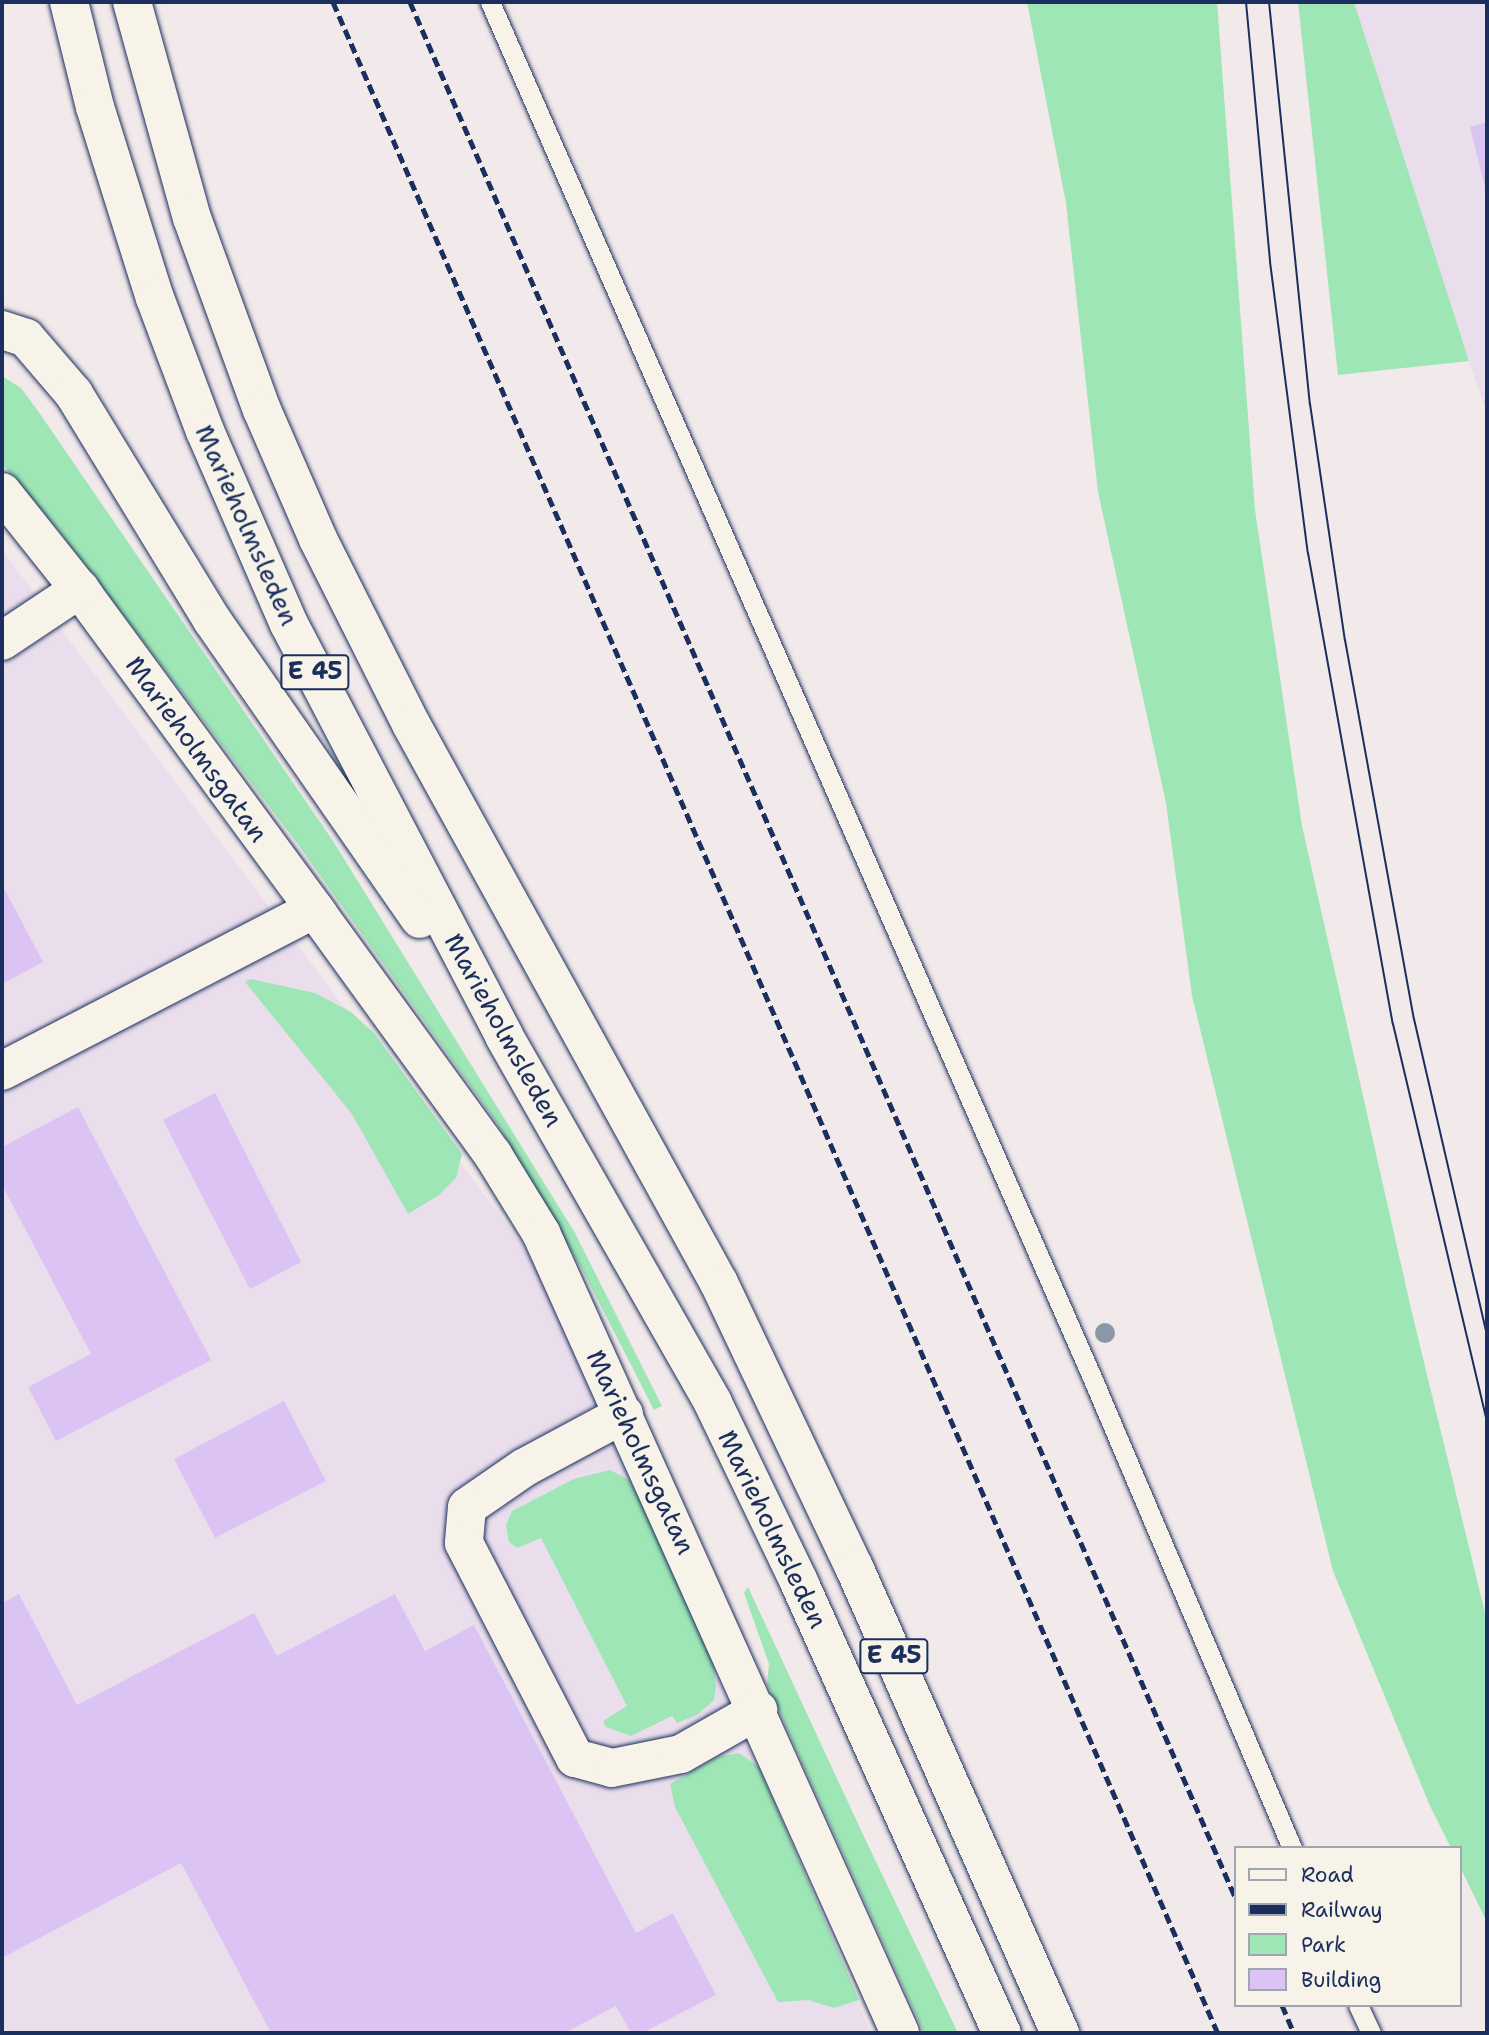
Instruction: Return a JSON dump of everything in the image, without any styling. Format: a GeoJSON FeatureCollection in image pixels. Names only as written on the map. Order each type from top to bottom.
{"type":"FeatureCollection","features":[{"type":"Feature","properties":{"kind":"main road","name":"Marieholmsleden"},"geometry":{"type":"LineString","coordinates":[[69,2],[96,107],[155,298],[205,431],[289,624],[503,1036],[713,1403],[799,1582],[1002,2033]]}},
{"type":"Feature","properties":{"kind":"main road","name":"Marieholmsleden"},"geometry":{"type":"LineString","coordinates":[[132,2],[192,218],[262,410],[318,539],[411,724],[719,1283],[854,1567],[1060,2033]]}},
{"type":"Feature","properties":{"kind":"main road"},"geometry":{"type":"LineString","coordinates":[[2,330],[26,338],[74,394],[212,620],[503,1036]]}},
{"type":"Feature","properties":{"kind":"main road","name":"Marieholmsgatan"},"geometry":{"type":"LineString","coordinates":[[2,492],[80,589],[314,909],[517,1193],[541,1233],[758,1710],[901,2033]]}},
{"type":"Feature","properties":{"kind":"main road"},"geometry":{"type":"LineString","coordinates":[[2,641],[80,589]]}},
{"type":"Feature","properties":{"kind":"main road"},"geometry":{"type":"LineString","coordinates":[[2,1071],[314,909]]}},
{"type":"Feature","properties":{"kind":"main road"},"geometry":{"type":"LineString","coordinates":[[624,1414],[525,1468],[467,1507],[464,1543],[575,1758],[612,1768],[681,1754],[758,1710]]}},
{"type":"Feature","properties":{"kind":"lane"},"geometry":{"type":"LineString","coordinates":[[490,2],[1094,1382],[1291,1846]]}},
{"type":"Feature","properties":{"kind":"lane"},"geometry":{"type":"LineString","coordinates":[[1359,2007],[1371,2033]]}},
{"type":"Feature","properties":{"kind":"shaded area"},"geometry":{"type":"Polygon","coordinates":[[[1354,2],[1487,2],[1487,414],[1469,361],[1354,2]]]}},
{"type":"Feature","properties":{"kind":"shaded area"},"geometry":{"type":"Polygon","coordinates":[[[2,550],[540,1269],[871,2033],[2,2033],[2,550]]]}},
{"type":"Feature","properties":{"kind":"green space"},"geometry":{"type":"Polygon","coordinates":[[[1027,2],[1217,2],[1255,510],[1302,826],[1412,1313],[1487,1621],[1487,1922],[1461,1869],[1461,1846],[1450,1846],[1430,1806],[1333,1571],[1192,996],[1166,803],[1098,492],[1066,203],[1027,2]]]}},
{"type":"Feature","properties":{"kind":"green space"},"geometry":{"type":"Polygon","coordinates":[[[1298,2],[1354,2],[1469,361],[1338,375],[1298,2]]]}},
{"type":"Feature","properties":{"kind":"green space"},"geometry":{"type":"Polygon","coordinates":[[[2,376],[21,388],[38,411],[333,841],[575,1233],[662,1406],[654,1410],[583,1271],[497,1123],[297,843],[59,531],[2,464],[2,376]]]}},
{"type":"Feature","properties":{"kind":"green space"},"geometry":{"type":"Polygon","coordinates":[[[250,979],[315,993],[351,1012],[374,1033],[462,1154],[456,1178],[439,1195],[408,1214],[352,1114],[245,982],[250,979]]]}},
{"type":"Feature","properties":{"kind":"green space"},"geometry":{"type":"Polygon","coordinates":[[[610,1470],[629,1480],[641,1502],[713,1661],[716,1686],[714,1700],[697,1715],[677,1723],[672,1716],[631,1736],[606,1727],[603,1721],[627,1706],[541,1538],[517,1548],[509,1542],[506,1525],[512,1511],[574,1479],[610,1470]]]}},
{"type":"Feature","properties":{"kind":"green space"},"geometry":{"type":"Polygon","coordinates":[[[748,1587],[958,2033],[924,2033],[767,1684],[769,1664],[744,1593],[748,1587]]]}},
{"type":"Feature","properties":{"kind":"green space"},"geometry":{"type":"Polygon","coordinates":[[[739,1753],[759,1767],[859,2000],[834,2008],[808,2000],[778,2002],[675,1807],[670,1784],[717,1757],[739,1753]]]}},
{"type":"Feature","properties":{"kind":"building"},"geometry":{"type":"Polygon","coordinates":[[[1487,122],[1487,191],[1486,191],[1470,127],[1487,122]]]}},
{"type":"Feature","properties":{"kind":"building"},"geometry":{"type":"Polygon","coordinates":[[[4,888],[43,962],[2,984],[2,890],[4,888]]]}},
{"type":"Feature","properties":{"kind":"building"},"geometry":{"type":"Polygon","coordinates":[[[215,1093],[301,1262],[250,1289],[163,1120],[215,1093]]]}},
{"type":"Feature","properties":{"kind":"building"},"geometry":{"type":"Polygon","coordinates":[[[78,1107],[211,1360],[56,1441],[28,1387],[91,1354],[2,1185],[2,1147],[78,1107]]]}},
{"type":"Feature","properties":{"kind":"building"},"geometry":{"type":"Polygon","coordinates":[[[284,1401],[326,1481],[215,1538],[174,1459],[284,1401]]]}},
{"type":"Feature","properties":{"kind":"building"},"geometry":{"type":"Polygon","coordinates":[[[19,1594],[77,1705],[254,1613],[277,1656],[395,1594],[425,1651],[474,1625],[636,1933],[673,1913],[716,1995],[642,2033],[631,2033],[616,2006],[564,2033],[271,2033],[181,1863],[2,1958],[2,1603],[19,1594]]]}},
{"type":"Feature","properties":{"kind":"tram line"},"geometry":{"type":"LineString","coordinates":[[1246,2],[1270,262],[1308,553],[1393,1024],[1487,1423]]}},
{"type":"Feature","properties":{"kind":"tram line"},"geometry":{"type":"LineString","coordinates":[[1269,2],[1310,404],[1345,640],[1414,1019],[1487,1336]]}},
{"type":"Feature","properties":{"kind":"railway"},"geometry":{"type":"LineString","coordinates":[[333,2],[1218,2033]]}},
{"type":"Feature","properties":{"kind":"railway"},"geometry":{"type":"LineString","coordinates":[[410,2],[1234,1895]]}},
{"type":"Feature","properties":{"kind":"railway"},"geometry":{"type":"LineString","coordinates":[[1283,2007],[1294,2033]]}}]}
